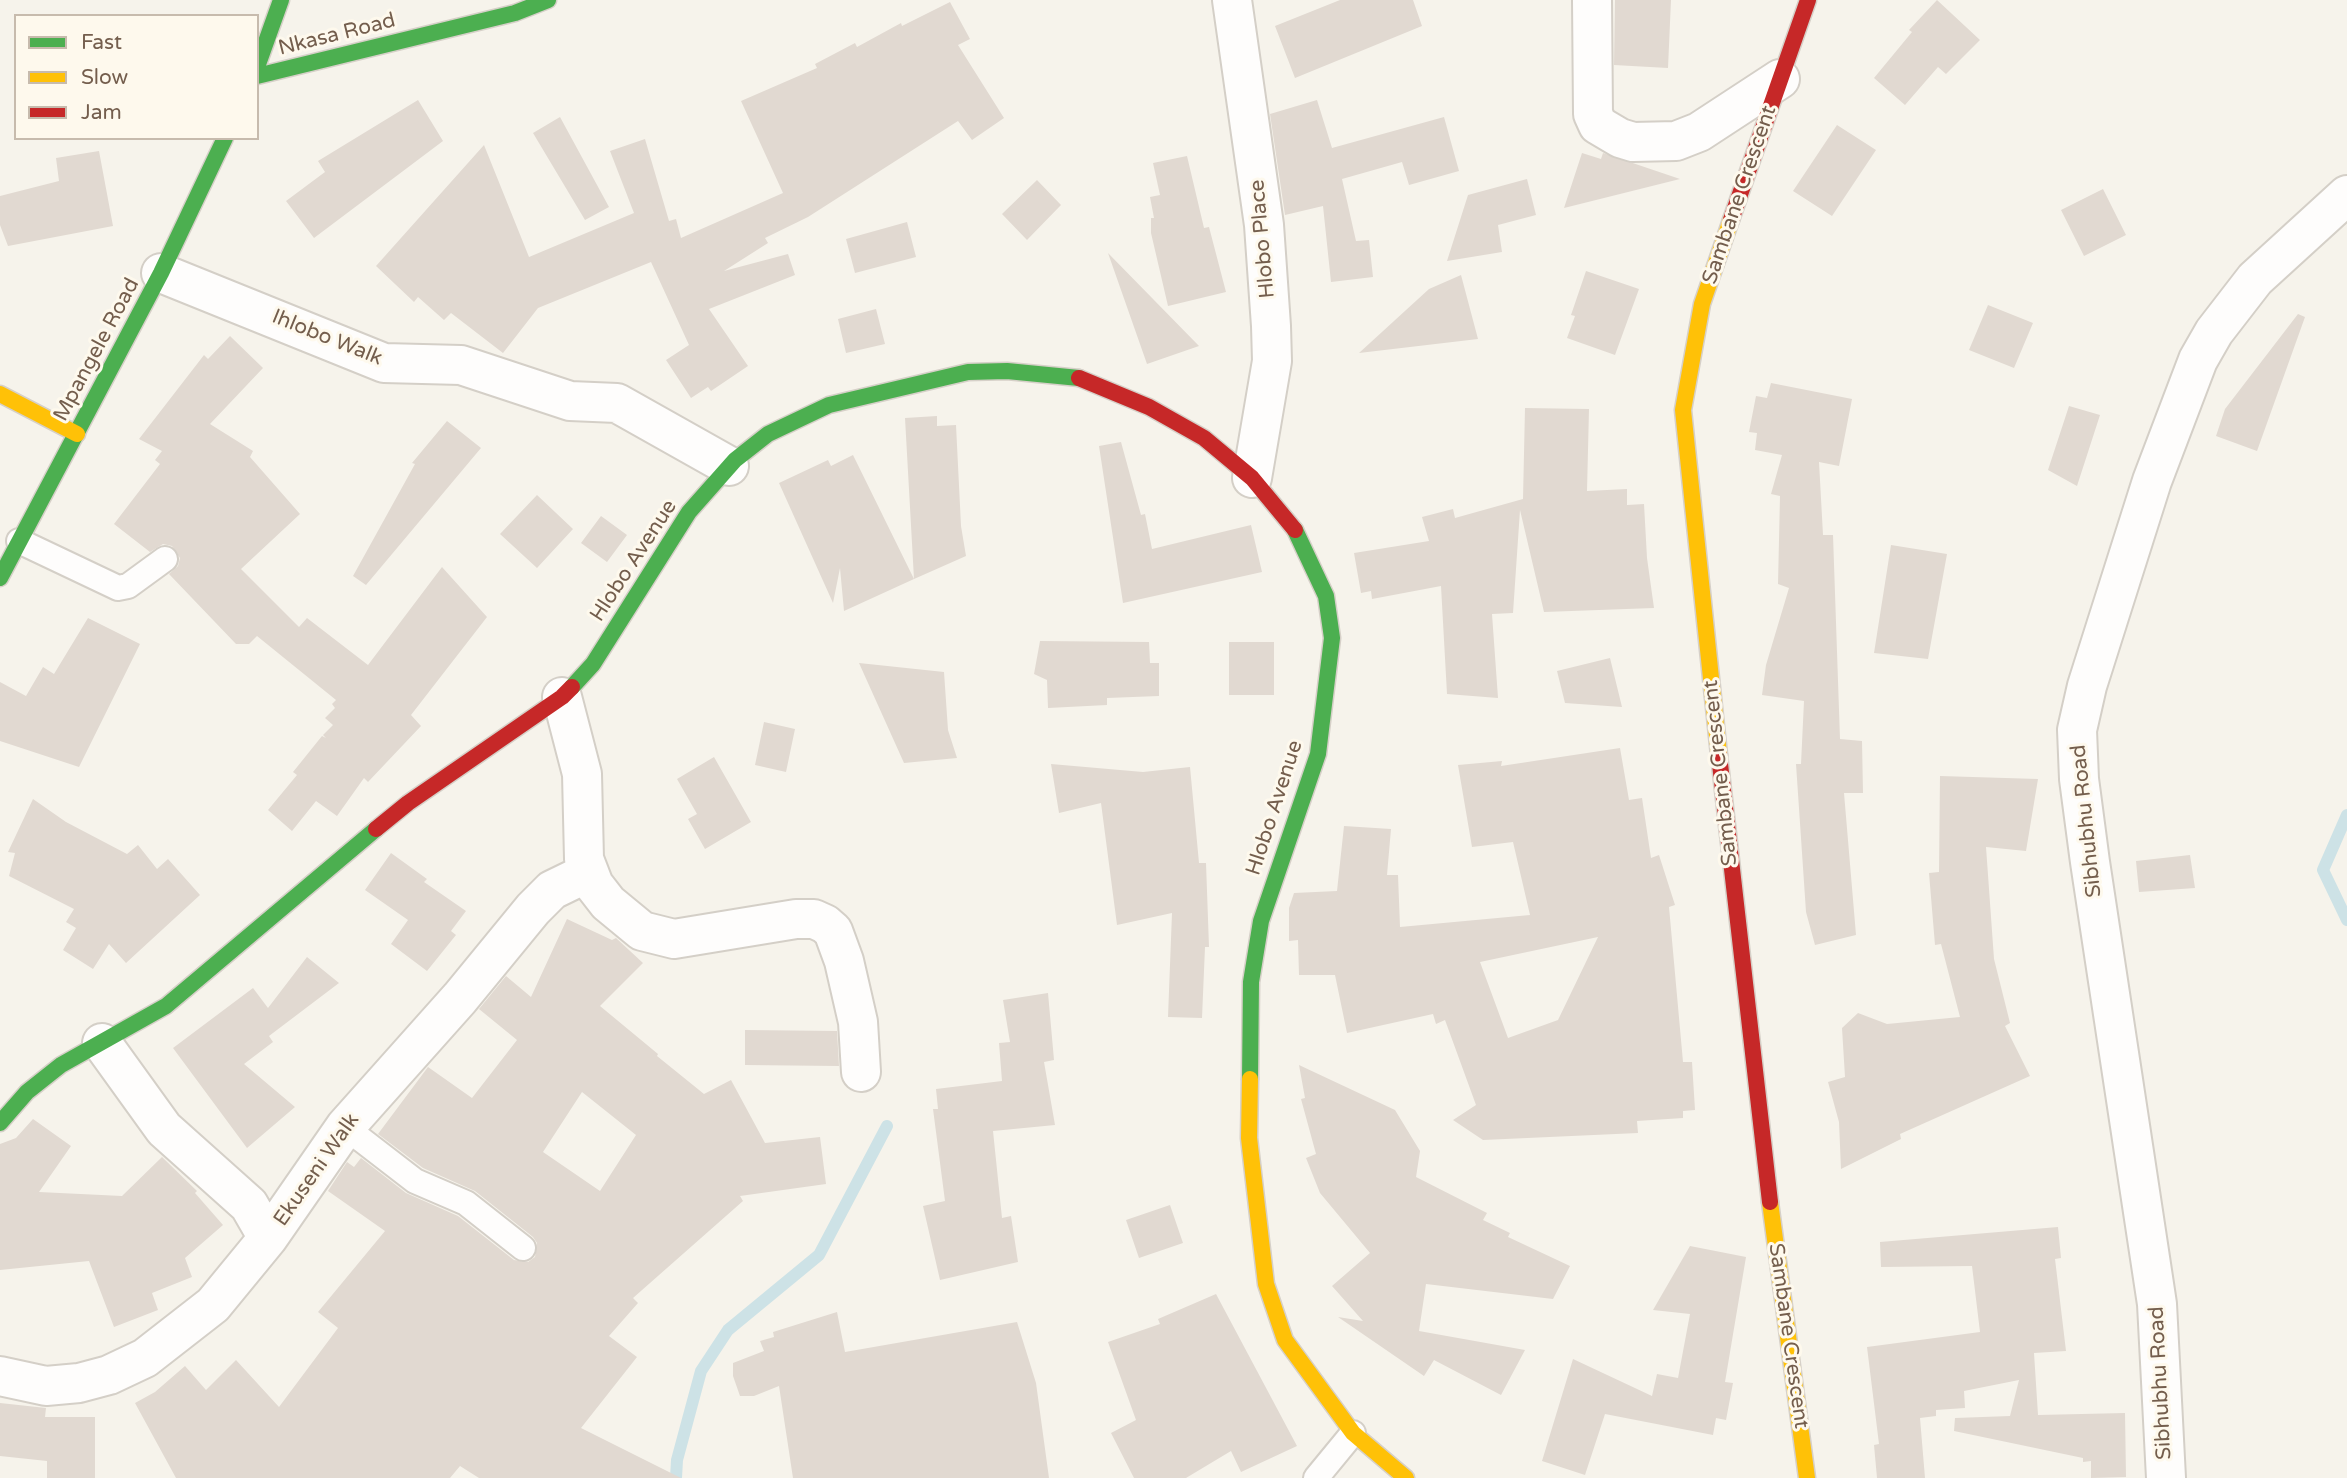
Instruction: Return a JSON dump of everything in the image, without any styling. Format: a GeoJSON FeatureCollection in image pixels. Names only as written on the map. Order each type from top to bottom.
{"type":"FeatureCollection","features":[{"type":"Feature","properties":{"kind":"street"},"geometry":{"type":"LineString","coordinates":[[259,61],[281,0]]}},
{"type":"Feature","properties":{"kind":"street","name":"Nkasa Road"},"geometry":{"type":"LineString","coordinates":[[259,76],[514,13],[548,0]]}},
{"type":"Feature","properties":{"kind":"street","name":"Hlobo Place"},"geometry":{"type":"LineString","coordinates":[[1232,0],[1264,225],[1271,326],[1272,361],[1252,478]]}},
{"type":"Feature","properties":{"kind":"street","name":"Sambane Crescent"},"geometry":{"type":"LineString","coordinates":[[1592,0],[1594,114],[1598,125],[1620,138],[1633,142],[1676,141],[1699,132],[1780,79]]}},
{"type":"Feature","properties":{"kind":"street","name":"Sambane Crescent"},"geometry":{"type":"LineString","coordinates":[[1807,1478],[1769,1194],[1699,579],[1683,410],[1702,304],[1808,0]]}},
{"type":"Feature","properties":{"kind":"street","name":"Mpangele Road"},"geometry":{"type":"LineString","coordinates":[[0,578],[161,273],[224,140]]}},
{"type":"Feature","properties":{"kind":"street","name":"Sibhubhu Road"},"geometry":{"type":"LineString","coordinates":[[2166,1478],[2157,1304],[2090,862],[2079,779],[2077,730],[2087,686],[2148,494],[2197,360],[2214,332],[2255,279],[2347,195]]}},
{"type":"Feature","properties":{"kind":"street","name":"Ihlobo Walk"},"geometry":{"type":"LineString","coordinates":[[161,273],[384,363],[460,365],[492,373],[553,397],[617,403],[729,466]]}},
{"type":"Feature","properties":{"kind":"street","name":"Hlobo Avenue"},"geometry":{"type":"LineString","coordinates":[[562,698],[593,664],[671,537],[729,466],[768,434],[829,405],[924,380],[968,372],[1007,370],[1078,377],[1110,388],[1204,438],[1252,478],[1284,513],[1307,551],[1326,596],[1332,638],[1318,754],[1261,921],[1251,982],[1250,1138],[1257,1224],[1266,1284],[1285,1340],[1353,1433],[1406,1478]]}},
{"type":"Feature","properties":{"kind":"street"},"geometry":{"type":"LineString","coordinates":[[0,394],[77,434]]}},
{"type":"Feature","properties":{"kind":"street"},"geometry":{"type":"LineString","coordinates":[[0,1123],[35,1085],[61,1065],[166,1006],[302,888],[408,803],[562,698],[582,774],[581,832],[589,872],[594,885],[608,903],[630,923],[657,937],[695,937],[796,919],[814,919],[825,924],[833,931],[844,961],[858,1022],[861,1072]]}},
{"type":"Feature","properties":{"kind":"street","name":"Ekuseni Walk"},"geometry":{"type":"LineString","coordinates":[[0,1376],[46,1386],[79,1383],[109,1375],[145,1358],[213,1305],[268,1238],[345,1127],[460,998],[533,909],[552,890],[589,872]]}},
{"type":"Feature","properties":{"kind":"street"},"geometry":{"type":"LineString","coordinates":[[102,1043],[164,1129],[249,1205],[268,1238]]}},
{"type":"Feature","properties":{"kind":"lane"},"geometry":{"type":"LineString","coordinates":[[19,541],[118,588],[128,586],[165,559]]}},
{"type":"Feature","properties":{"kind":"lane"},"geometry":{"type":"LineString","coordinates":[[345,1127],[415,1181],[466,1203],[523,1248]]}},
{"type":"Feature","properties":{"kind":"lane"},"geometry":{"type":"LineString","coordinates":[[1316,1478],[1353,1433]]}},
{"type":"Feature","properties":{"kind":"building"},"geometry":{"type":"Polygon","coordinates":[[[1340,0],[1413,0],[1422,26],[1295,78],[1275,26],[1340,0]]]}},
{"type":"Feature","properties":{"kind":"building"},"geometry":{"type":"Polygon","coordinates":[[[1615,0],[1671,0],[1668,68],[1614,65],[1615,0]]]}},
{"type":"Feature","properties":{"kind":"building"},"geometry":{"type":"Polygon","coordinates":[[[1937,0],[1980,40],[1946,74],[1938,67],[1905,105],[1874,78],[1912,32],[1909,30],[1937,0]]]}},
{"type":"Feature","properties":{"kind":"building"},"geometry":{"type":"Polygon","coordinates":[[[950,2],[970,39],[958,45],[1004,118],[972,140],[958,121],[808,217],[765,238],[768,243],[724,271],[788,254],[795,275],[709,309],[748,366],[711,391],[708,387],[691,398],[666,360],[689,345],[651,262],[538,308],[503,353],[451,313],[444,320],[418,297],[414,302],[376,266],[484,145],[529,257],[634,213],[610,151],[645,139],[669,221],[676,219],[681,238],[783,193],[741,101],[817,68],[815,64],[855,43],[857,47],[901,23],[902,26],[950,2]]]}},
{"type":"Feature","properties":{"kind":"building"},"geometry":{"type":"Polygon","coordinates":[[[418,100],[443,141],[314,238],[286,201],[325,172],[318,161],[418,100]]]}},
{"type":"Feature","properties":{"kind":"building"},"geometry":{"type":"Polygon","coordinates":[[[1317,100],[1332,148],[1444,117],[1459,171],[1409,185],[1402,162],[1342,179],[1356,241],[1369,240],[1373,277],[1331,282],[1323,206],[1285,215],[1270,114],[1317,100]]]}},
{"type":"Feature","properties":{"kind":"building"},"geometry":{"type":"Polygon","coordinates":[[[560,117],[609,207],[585,220],[533,133],[560,117]]]}},
{"type":"Feature","properties":{"kind":"building"},"geometry":{"type":"Polygon","coordinates":[[[1837,125],[1876,150],[1832,216],[1793,191],[1837,125]]]}},
{"type":"Feature","properties":{"kind":"building"},"geometry":{"type":"Polygon","coordinates":[[[99,151],[113,226],[8,246],[0,225],[0,196],[59,181],[56,158],[99,151]]]}},
{"type":"Feature","properties":{"kind":"building"},"geometry":{"type":"Polygon","coordinates":[[[1582,153],[1601,159],[1603,153],[1680,179],[1564,208],[1582,153]]]}},
{"type":"Feature","properties":{"kind":"building"},"geometry":{"type":"Polygon","coordinates":[[[1187,156],[1204,228],[1209,227],[1226,292],[1168,306],[1151,233],[1151,218],[1154,218],[1150,197],[1160,195],[1153,163],[1187,156]]]}},
{"type":"Feature","properties":{"kind":"building"},"geometry":{"type":"Polygon","coordinates":[[[1527,179],[1536,215],[1498,225],[1502,252],[1447,261],[1468,195],[1527,179]]]}},
{"type":"Feature","properties":{"kind":"building"},"geometry":{"type":"Polygon","coordinates":[[[1037,180],[1061,205],[1027,240],[1002,214],[1037,180]]]}},
{"type":"Feature","properties":{"kind":"building"},"geometry":{"type":"Polygon","coordinates":[[[2103,189],[2126,235],[2084,256],[2061,210],[2103,189]]]}},
{"type":"Feature","properties":{"kind":"building"},"geometry":{"type":"Polygon","coordinates":[[[907,222],[916,257],[855,273],[846,239],[907,222]]]}},
{"type":"Feature","properties":{"kind":"building"},"geometry":{"type":"Polygon","coordinates":[[[1108,253],[1199,346],[1147,364],[1108,253]]]}},
{"type":"Feature","properties":{"kind":"building"},"geometry":{"type":"Polygon","coordinates":[[[1586,271],[1639,289],[1615,355],[1567,338],[1575,316],[1571,315],[1586,271]]]}},
{"type":"Feature","properties":{"kind":"building"},"geometry":{"type":"Polygon","coordinates":[[[1461,275],[1478,339],[1359,353],[1429,289],[1461,275]]]}},
{"type":"Feature","properties":{"kind":"building"},"geometry":{"type":"Polygon","coordinates":[[[1988,305],[2033,323],[2014,368],[1969,350],[1988,305]]]}},
{"type":"Feature","properties":{"kind":"building"},"geometry":{"type":"Polygon","coordinates":[[[876,309],[885,344],[846,353],[838,319],[876,309]]]}},
{"type":"Feature","properties":{"kind":"building"},"geometry":{"type":"Polygon","coordinates":[[[2298,314],[2305,317],[2257,451],[2216,436],[2225,409],[2298,314]]]}},
{"type":"Feature","properties":{"kind":"building"},"geometry":{"type":"Polygon","coordinates":[[[230,336],[263,368],[210,424],[253,451],[250,457],[300,514],[241,569],[299,627],[307,618],[368,665],[442,567],[487,617],[411,715],[421,726],[368,782],[364,778],[337,816],[316,801],[292,831],[268,810],[297,775],[293,772],[322,736],[326,738],[323,735],[333,725],[325,718],[335,708],[332,704],[336,700],[257,636],[249,644],[236,644],[169,574],[178,566],[180,558],[172,546],[163,544],[150,552],[114,524],[160,464],[155,460],[162,451],[139,439],[204,355],[208,359],[230,336]]]}},
{"type":"Feature","properties":{"kind":"building"},"geometry":{"type":"Polygon","coordinates":[[[1771,383],[1852,399],[1839,466],[1819,462],[1823,535],[1833,535],[1840,739],[1862,741],[1863,793],[1844,793],[1856,935],[1815,945],[1806,912],[1796,764],[1801,764],[1804,701],[1762,695],[1766,665],[1789,588],[1778,584],[1780,496],[1771,494],[1782,455],[1755,450],[1757,433],[1749,432],[1756,396],[1767,398],[1771,383]]]}},
{"type":"Feature","properties":{"kind":"building"},"geometry":{"type":"Polygon","coordinates":[[[2069,406],[2100,415],[2077,486],[2048,470],[2069,406]]]}},
{"type":"Feature","properties":{"kind":"building"},"geometry":{"type":"Polygon","coordinates":[[[1525,408],[1589,409],[1587,491],[1627,489],[1627,505],[1644,504],[1647,558],[1654,608],[1544,612],[1520,510],[1513,613],[1492,614],[1498,698],[1447,694],[1441,586],[1372,599],[1371,591],[1361,593],[1354,553],[1429,541],[1422,517],[1453,509],[1455,518],[1523,499],[1525,408]]]}},
{"type":"Feature","properties":{"kind":"building"},"geometry":{"type":"Polygon","coordinates":[[[937,416],[937,426],[956,425],[961,526],[966,556],[914,579],[905,418],[937,416]]]}},
{"type":"Feature","properties":{"kind":"building"},"geometry":{"type":"Polygon","coordinates":[[[447,421],[481,448],[366,585],[353,576],[415,464],[412,463],[447,421]]]}},
{"type":"Feature","properties":{"kind":"building"},"geometry":{"type":"Polygon","coordinates":[[[1121,442],[1141,515],[1145,514],[1152,549],[1251,525],[1262,572],[1123,603],[1099,446],[1121,442]]]}},
{"type":"Feature","properties":{"kind":"building"},"geometry":{"type":"Polygon","coordinates":[[[853,455],[914,579],[844,611],[840,568],[833,603],[779,483],[828,460],[831,466],[853,455]]]}},
{"type":"Feature","properties":{"kind":"building"},"geometry":{"type":"Polygon","coordinates":[[[537,495],[573,529],[537,568],[500,534],[537,495]]]}},
{"type":"Feature","properties":{"kind":"building"},"geometry":{"type":"Polygon","coordinates":[[[601,516],[627,535],[607,562],[581,543],[601,516]]]}},
{"type":"Feature","properties":{"kind":"building"},"geometry":{"type":"Polygon","coordinates":[[[1891,545],[1947,554],[1928,659],[1874,653],[1891,545]]]}},
{"type":"Feature","properties":{"kind":"building"},"geometry":{"type":"Polygon","coordinates":[[[88,618],[140,644],[79,767],[0,741],[0,682],[26,696],[43,667],[54,674],[88,618]]]}},
{"type":"Feature","properties":{"kind":"building"},"geometry":{"type":"Polygon","coordinates":[[[1040,641],[1149,642],[1150,663],[1159,663],[1159,696],[1107,698],[1107,705],[1048,708],[1047,680],[1034,674],[1040,641]]]}},
{"type":"Feature","properties":{"kind":"building"},"geometry":{"type":"Polygon","coordinates":[[[1229,642],[1274,642],[1274,695],[1229,695],[1229,642]]]}},
{"type":"Feature","properties":{"kind":"building"},"geometry":{"type":"Polygon","coordinates":[[[1610,658],[1622,707],[1565,703],[1557,671],[1610,658]]]}},
{"type":"Feature","properties":{"kind":"building"},"geometry":{"type":"Polygon","coordinates":[[[859,663],[944,672],[948,730],[957,758],[904,763],[859,663]]]}},
{"type":"Feature","properties":{"kind":"building"},"geometry":{"type":"Polygon","coordinates":[[[764,722],[795,729],[786,772],[755,765],[764,722]]]}},
{"type":"Feature","properties":{"kind":"building"},"geometry":{"type":"Polygon","coordinates":[[[1620,748],[1629,800],[1642,798],[1651,858],[1659,855],[1675,905],[1669,907],[1683,1062],[1692,1062],[1695,1110],[1683,1111],[1683,1118],[1637,1121],[1638,1133],[1483,1140],[1453,1120],[1476,1105],[1445,1020],[1436,1024],[1433,1014],[1347,1033],[1335,975],[1299,975],[1298,940],[1289,941],[1289,908],[1294,893],[1337,891],[1344,826],[1391,829],[1387,875],[1398,875],[1400,927],[1530,915],[1513,842],[1472,847],[1458,765],[1502,761],[1501,766],[1620,748]],[[1598,937],[1480,962],[1508,1038],[1558,1020],[1598,937]]]}},
{"type":"Feature","properties":{"kind":"building"},"geometry":{"type":"Polygon","coordinates":[[[714,757],[751,822],[705,849],[688,819],[697,814],[677,779],[714,757]]]}},
{"type":"Feature","properties":{"kind":"building"},"geometry":{"type":"Polygon","coordinates":[[[1051,764],[1143,772],[1190,767],[1199,863],[1206,863],[1209,947],[1205,947],[1202,1018],[1168,1017],[1172,913],[1117,925],[1101,803],[1059,813],[1051,764]]]}},
{"type":"Feature","properties":{"kind":"building"},"geometry":{"type":"Polygon","coordinates":[[[1940,776],[2038,779],[2026,851],[1986,847],[1994,959],[2010,1023],[2005,1026],[2030,1076],[1900,1134],[1901,1139],[1841,1169],[1839,1122],[1828,1082],[1845,1077],[1842,1028],[1858,1013],[1887,1024],[1960,1017],[1941,944],[1935,945],[1929,873],[1939,872],[1940,776]]]}},
{"type":"Feature","properties":{"kind":"building"},"geometry":{"type":"Polygon","coordinates":[[[33,799],[66,822],[127,854],[138,845],[157,869],[168,859],[200,895],[126,963],[109,944],[93,969],[63,950],[76,928],[66,922],[74,909],[9,876],[15,853],[8,852],[33,799]]]}},
{"type":"Feature","properties":{"kind":"building"},"geometry":{"type":"Polygon","coordinates":[[[391,853],[427,879],[424,882],[466,911],[451,931],[456,935],[427,971],[391,944],[408,920],[365,890],[391,853]]]}},
{"type":"Feature","properties":{"kind":"building"},"geometry":{"type":"Polygon","coordinates":[[[2190,855],[2195,888],[2139,892],[2136,861],[2190,855]]]}},
{"type":"Feature","properties":{"kind":"building"},"geometry":{"type":"Polygon","coordinates":[[[567,919],[612,940],[616,938],[643,963],[600,1006],[704,1094],[731,1080],[765,1143],[820,1137],[826,1184],[740,1196],[743,1201],[633,1298],[638,1303],[609,1336],[637,1357],[581,1428],[681,1478],[479,1478],[460,1466],[450,1478],[176,1478],[135,1403],[155,1392],[185,1366],[206,1390],[236,1360],[279,1407],[338,1328],[318,1312],[385,1231],[328,1191],[347,1162],[354,1167],[361,1158],[406,1193],[458,1216],[514,1260],[528,1262],[535,1257],[537,1243],[533,1237],[475,1191],[423,1168],[378,1134],[428,1067],[472,1098],[517,1040],[479,1009],[506,976],[531,997],[567,919]],[[582,1092],[543,1152],[600,1191],[636,1135],[582,1092]]]}},
{"type":"Feature","properties":{"kind":"building"},"geometry":{"type":"Polygon","coordinates":[[[307,957],[339,983],[269,1036],[273,1042],[244,1064],[295,1107],[247,1148],[173,1048],[253,988],[268,1008],[307,957]]]}},
{"type":"Feature","properties":{"kind":"building"},"geometry":{"type":"Polygon","coordinates":[[[1048,993],[1054,1060],[1044,1062],[1055,1125],[993,1131],[1002,1218],[1011,1216],[1018,1262],[940,1280],[923,1206],[945,1201],[933,1109],[938,1109],[936,1089],[1002,1081],[999,1043],[1010,1042],[1003,1000],[1048,993]]]}},
{"type":"Feature","properties":{"kind":"building"},"geometry":{"type":"Polygon","coordinates":[[[745,1030],[837,1031],[839,1066],[745,1065],[745,1030]]]}},
{"type":"Feature","properties":{"kind":"building"},"geometry":{"type":"Polygon","coordinates":[[[1299,1065],[1395,1110],[1420,1151],[1416,1177],[1487,1213],[1483,1220],[1510,1233],[1508,1237],[1570,1266],[1553,1299],[1426,1284],[1419,1331],[1525,1350],[1501,1395],[1434,1360],[1424,1376],[1338,1317],[1363,1321],[1332,1286],[1370,1253],[1320,1193],[1306,1158],[1316,1154],[1301,1099],[1305,1098],[1299,1065]]]}},
{"type":"Feature","properties":{"kind":"building"},"geometry":{"type":"Polygon","coordinates":[[[33,1119],[71,1146],[39,1192],[122,1196],[162,1157],[197,1191],[195,1193],[223,1225],[185,1258],[192,1277],[152,1293],[158,1310],[114,1327],[89,1261],[0,1270],[0,1144],[16,1138],[33,1119]]]}},
{"type":"Feature","properties":{"kind":"building"},"geometry":{"type":"Polygon","coordinates":[[[1170,1205],[1183,1243],[1139,1258],[1126,1220],[1170,1205]]]}},
{"type":"Feature","properties":{"kind":"building"},"geometry":{"type":"Polygon","coordinates":[[[2058,1227],[2061,1258],[2055,1259],[2066,1351],[2034,1353],[2038,1415],[2125,1413],[2126,1477],[2091,1478],[2091,1461],[2083,1462],[2083,1458],[1954,1431],[1955,1418],[2010,1416],[2019,1380],[1964,1391],[1965,1408],[1936,1410],[1936,1416],[1920,1418],[1925,1478],[1877,1478],[1874,1445],[1879,1444],[1867,1347],[1980,1332],[1972,1266],[1881,1267],[1880,1242],[2058,1227]]]}},
{"type":"Feature","properties":{"kind":"building"},"geometry":{"type":"Polygon","coordinates":[[[1690,1246],[1746,1257],[1725,1382],[1733,1383],[1726,1420],[1716,1418],[1713,1435],[1605,1414],[1585,1475],[1542,1461],[1573,1359],[1652,1396],[1657,1374],[1678,1378],[1690,1314],[1653,1310],[1690,1246]]]}},
{"type":"Feature","properties":{"kind":"building"},"geometry":{"type":"Polygon","coordinates":[[[1216,1294],[1297,1446],[1241,1472],[1231,1451],[1186,1478],[1134,1478],[1111,1433],[1136,1420],[1108,1342],[1160,1324],[1158,1319],[1216,1294]]]}},
{"type":"Feature","properties":{"kind":"building"},"geometry":{"type":"Polygon","coordinates":[[[837,1312],[845,1352],[1017,1322],[1036,1383],[1049,1478],[793,1478],[779,1386],[754,1396],[740,1396],[733,1376],[733,1363],[764,1351],[760,1341],[774,1337],[773,1332],[837,1312]]]}},
{"type":"Feature","properties":{"kind":"building"},"geometry":{"type":"Polygon","coordinates":[[[0,1403],[46,1408],[45,1417],[95,1417],[95,1478],[47,1478],[47,1461],[0,1456],[0,1403]]]}},
{"type":"Feature","properties":{"kind":"waterway"},"geometry":{"type":"LineString","coordinates":[[2347,815],[2323,870],[2347,920]]}},
{"type":"Feature","properties":{"kind":"waterway"},"geometry":{"type":"LineString","coordinates":[[676,1478],[677,1460],[701,1371],[728,1330],[819,1255],[887,1126]]}},
{"type":"Feature","properties":{"kind":"traffic: fast"},"geometry":{"type":"LineString","coordinates":[[259,61],[281,0]]}},
{"type":"Feature","properties":{"kind":"traffic: fast"},"geometry":{"type":"LineString","coordinates":[[259,76],[515,13],[548,0]]}},
{"type":"Feature","properties":{"kind":"traffic: fast"},"geometry":{"type":"LineString","coordinates":[[0,578],[161,273],[224,140]]}},
{"type":"Feature","properties":{"kind":"traffic: fast"},"geometry":{"type":"LineString","coordinates":[[572,687],[593,664],[689,512],[735,460],[768,434],[829,405],[968,372],[1007,371],[1079,378]]}},
{"type":"Feature","properties":{"kind":"traffic: fast"},"geometry":{"type":"LineString","coordinates":[[1250,1079],[1251,982],[1261,921],[1318,754],[1332,638],[1326,596],[1295,530]]}},
{"type":"Feature","properties":{"kind":"traffic: fast"},"geometry":{"type":"LineString","coordinates":[[0,1123],[27,1092],[61,1065],[166,1006],[376,829]]}},
{"type":"Feature","properties":{"kind":"traffic: slow"},"geometry":{"type":"LineString","coordinates":[[1719,755],[1683,410],[1702,304],[1731,220]]}},
{"type":"Feature","properties":{"kind":"traffic: slow"},"geometry":{"type":"LineString","coordinates":[[0,394],[77,434]]}},
{"type":"Feature","properties":{"kind":"traffic: slow"},"geometry":{"type":"LineString","coordinates":[[1250,1079],[1249,1138],[1266,1284],[1285,1340],[1353,1433],[1406,1478]]}},
{"type":"Feature","properties":{"kind":"traffic: slow"},"geometry":{"type":"LineString","coordinates":[[1770,1202],[1807,1478]]}},
{"type":"Feature","properties":{"kind":"traffic: jam"},"geometry":{"type":"LineString","coordinates":[[1731,220],[1808,0]]}},
{"type":"Feature","properties":{"kind":"traffic: jam"},"geometry":{"type":"LineString","coordinates":[[1079,378],[1149,407],[1204,438],[1252,478],[1295,530]]}},
{"type":"Feature","properties":{"kind":"traffic: jam"},"geometry":{"type":"LineString","coordinates":[[376,829],[408,803],[562,697],[572,687]]}},
{"type":"Feature","properties":{"kind":"traffic: jam"},"geometry":{"type":"LineString","coordinates":[[1719,755],[1770,1202]]}}]}
